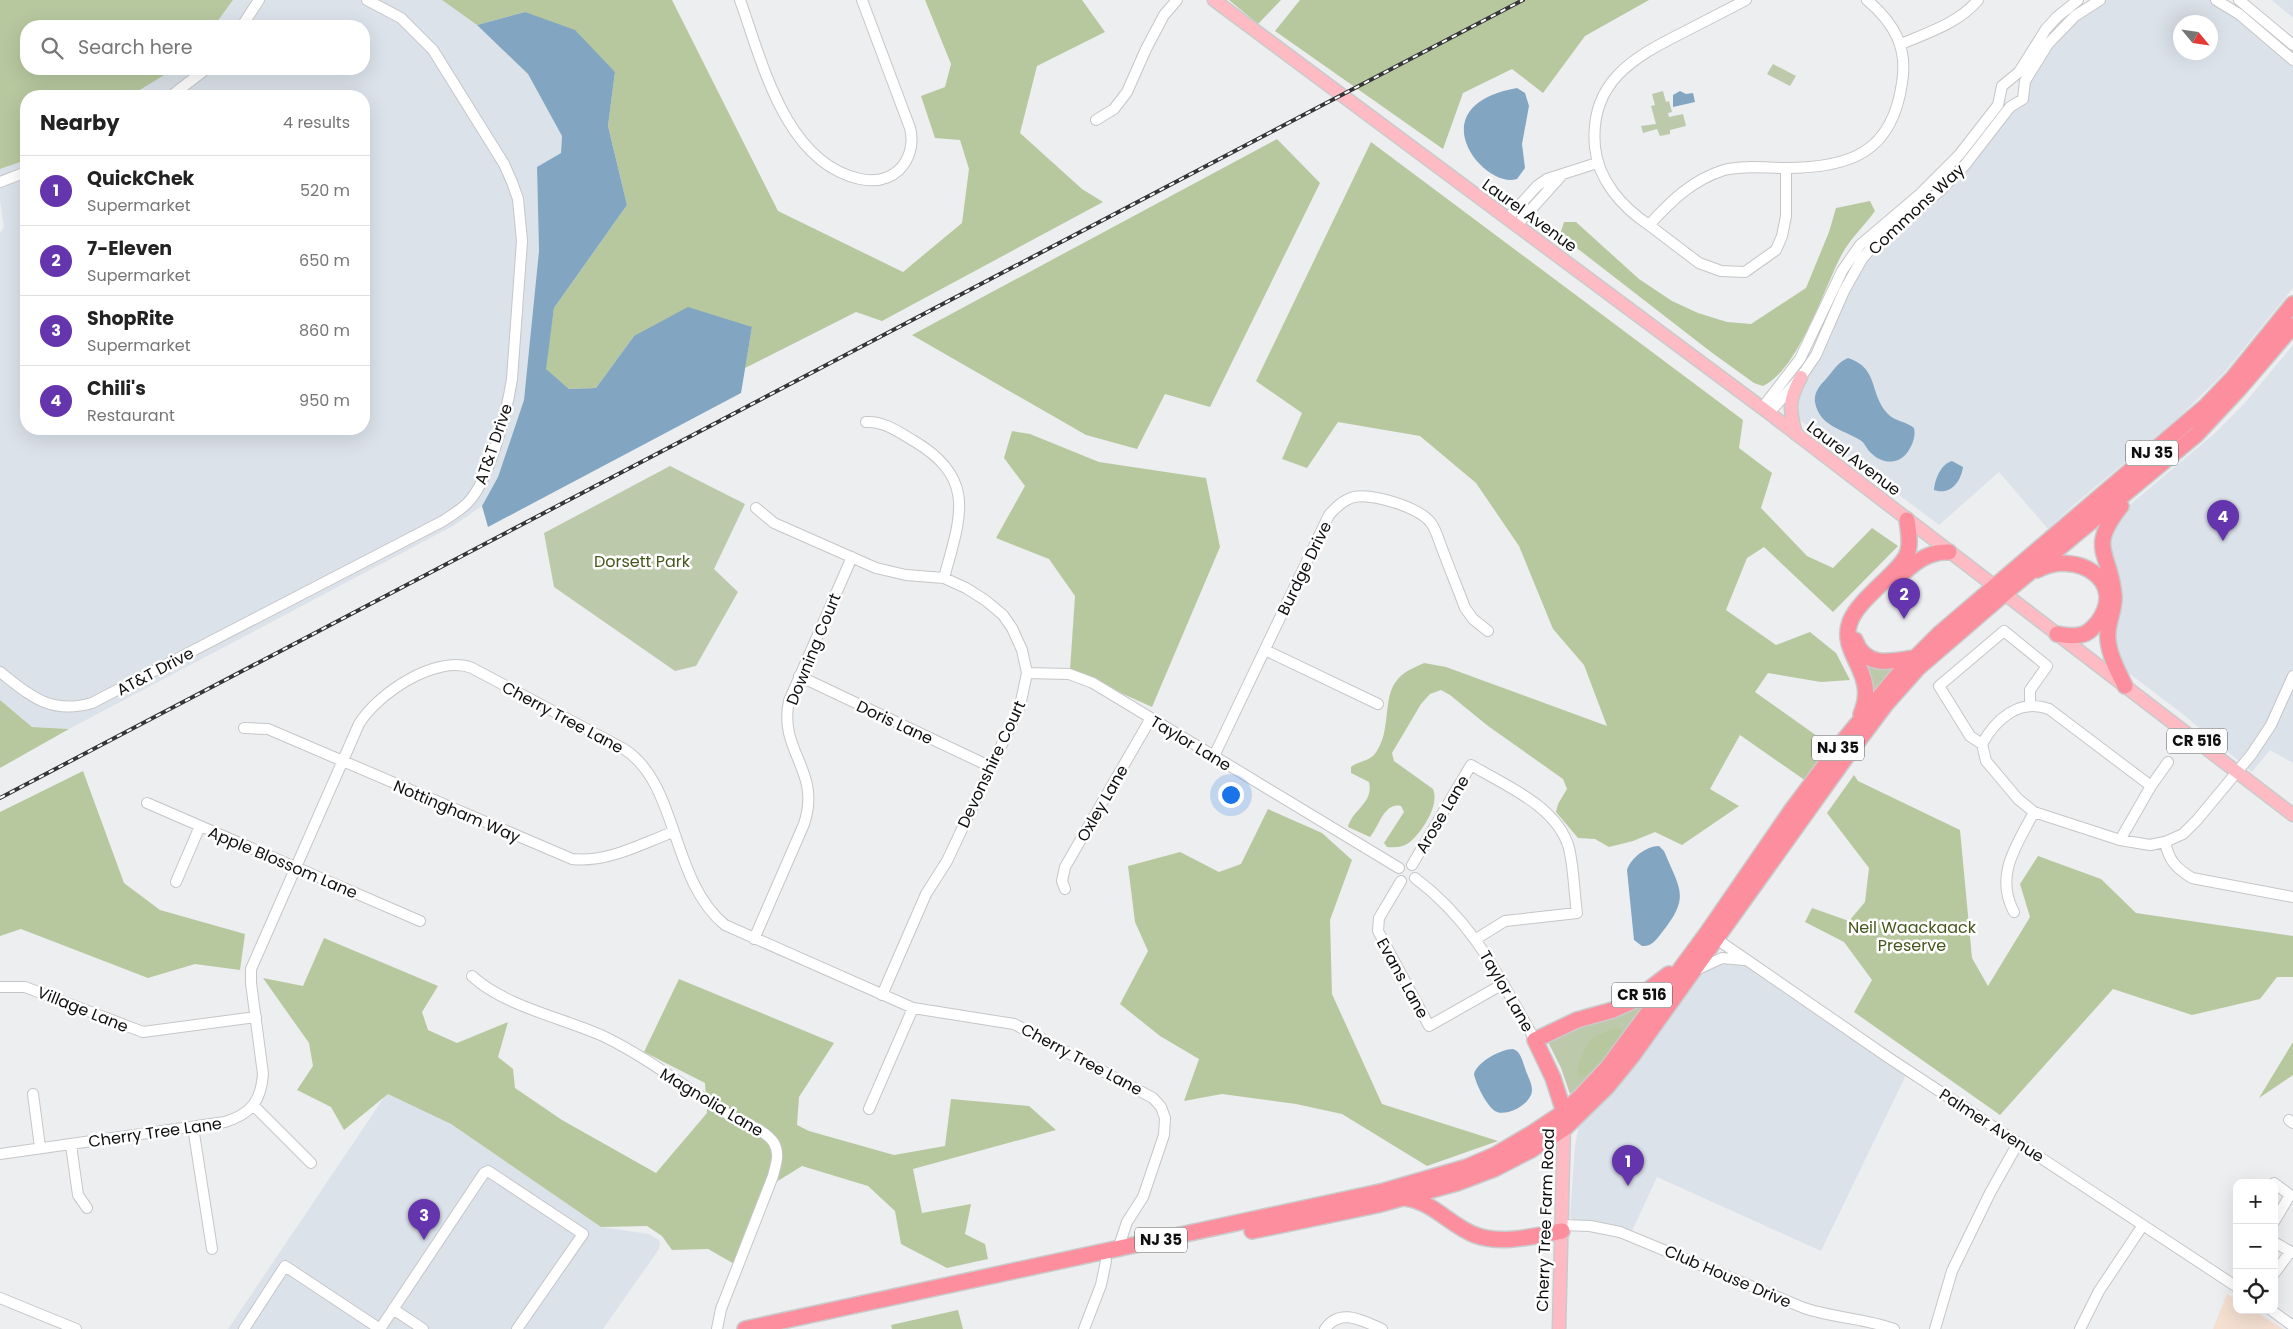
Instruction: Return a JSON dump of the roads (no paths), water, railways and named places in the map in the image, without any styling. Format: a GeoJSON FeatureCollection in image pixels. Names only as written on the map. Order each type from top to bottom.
{"type":"FeatureCollection","features":[{"type":"Feature","properties":{"kind":"highway","name":"NJ 35"},"geometry":{"type":"LineString","coordinates":[[745,1329],[1118,1250],[1384,1191],[1432,1178],[1495,1155],[1534,1132],[1564,1112],[1608,1068],[1691,955],[1712,936],[1886,704],[1918,668],[2000,590],[2206,406],[2233,378],[2293,304]]}},
{"type":"Feature","properties":{"kind":"highway","name":"NJ 35"},"geometry":{"type":"LineString","coordinates":[[788,1329],[1377,1205],[1457,1183],[1494,1169],[1531,1150],[1565,1128],[1608,1086],[1634,1055],[1695,970],[1712,936],[1790,812],[1855,726],[1913,658],[2000,590],[2024,577],[2196,435],[2293,326]]}},
{"type":"Feature","properties":{"kind":"highway"},"geometry":{"type":"LineString","coordinates":[[2125,686],[2110,652],[2108,642],[2108,629],[2114,596],[2102,544],[2110,520],[2129,496],[2155,470]]}},
{"type":"Feature","properties":{"kind":"highway"},"geometry":{"type":"LineString","coordinates":[[1855,726],[1864,707],[1866,691],[1863,673],[1850,648],[1848,639],[1850,623],[1863,602],[1904,560],[1909,545],[1907,520]]}},
{"type":"Feature","properties":{"kind":"highway"},"geometry":{"type":"LineString","coordinates":[[1913,658],[1883,663],[1871,660],[1857,645],[1855,627],[1864,612],[1877,598],[1918,560],[1933,552],[1949,552]]}},
{"type":"Feature","properties":{"kind":"highway"},"geometry":{"type":"LineString","coordinates":[[2024,577],[2042,568],[2075,563],[2090,569],[2102,582],[2105,591],[2105,605],[2096,625],[2088,632],[2080,635],[2057,634]]}},
{"type":"Feature","properties":{"kind":"highway","name":"CR 516"},"geometry":{"type":"LineString","coordinates":[[1535,1040],[1576,1020],[1613,1010],[1635,1000],[1656,986],[1691,955]]}},
{"type":"Feature","properties":{"kind":"highway"},"geometry":{"type":"LineString","coordinates":[[1535,1040],[1553,1078],[1564,1112]]}},
{"type":"Feature","properties":{"kind":"highway"},"geometry":{"type":"LineString","coordinates":[[1400,1198],[1425,1203],[1465,1230],[1485,1238],[1504,1240],[1562,1228]]}},
{"type":"Feature","properties":{"kind":"main road","name":"Laurel Avenue"},"geometry":{"type":"LineString","coordinates":[[1214,0],[1765,410],[2293,815]]}},
{"type":"Feature","properties":{"kind":"main road"},"geometry":{"type":"LineString","coordinates":[[1796,434],[1790,414],[1790,401],[1801,377]]}},
{"type":"Feature","properties":{"kind":"main road","name":"Cherry Tree Farm Road"},"geometry":{"type":"LineString","coordinates":[[1559,1329],[1564,1112]]}},
{"type":"Feature","properties":{"kind":"street"},"geometry":{"type":"LineString","coordinates":[[246,20],[258,0]]}},
{"type":"Feature","properties":{"kind":"street","name":"AT&T Drive"},"geometry":{"type":"LineString","coordinates":[[0,672],[37,700],[66,707],[79,707],[92,703],[443,520],[460,510],[481,484],[509,397],[512,379],[522,241],[518,199],[504,164],[433,50],[401,18],[367,0]]}},
{"type":"Feature","properties":{"kind":"street"},"geometry":{"type":"LineString","coordinates":[[740,0],[781,108],[797,135],[815,154],[835,169],[855,178],[872,181],[891,176],[904,164],[911,147],[911,133],[862,0]]}},
{"type":"Feature","properties":{"kind":"street"},"geometry":{"type":"LineString","coordinates":[[1096,120],[1114,109],[1128,92],[1146,49],[1164,15],[1177,0]]}},
{"type":"Feature","properties":{"kind":"street"},"geometry":{"type":"LineString","coordinates":[[1746,0],[1643,52],[1622,69],[1607,89],[1597,113],[1593,128],[1596,163],[1617,198],[1632,214],[1699,263],[1721,271],[1745,272],[1776,250],[1782,236],[1786,216],[1786,168]]}},
{"type":"Feature","properties":{"kind":"street"},"geometry":{"type":"LineString","coordinates":[[1649,225],[1672,200],[1697,180],[1726,170],[1820,167],[1843,162],[1868,150],[1887,130],[1897,110],[1902,81],[1902,44],[1888,22],[1867,0]]}},
{"type":"Feature","properties":{"kind":"street"},"geometry":{"type":"LineString","coordinates":[[1902,44],[1946,24],[1972,7],[1978,0]]}},
{"type":"Feature","properties":{"kind":"street","name":"Commons Way"},"geometry":{"type":"LineString","coordinates":[[1765,410],[1800,359],[1842,271],[1860,245],[1920,194],[1959,155],[1998,105],[2002,86],[2016,76],[2046,29],[2057,17],[2078,0]]}},
{"type":"Feature","properties":{"kind":"street","name":"Commons Way"},"geometry":{"type":"LineString","coordinates":[[1765,410],[1801,377],[1821,346],[1844,290],[1862,259],[1874,245],[1940,191],[1964,165],[2010,107],[2023,99],[2026,80],[2052,39],[2075,16],[2100,0]]}},
{"type":"Feature","properties":{"kind":"street"},"geometry":{"type":"LineString","coordinates":[[2216,0],[2239,14],[2293,60]]}},
{"type":"Feature","properties":{"kind":"street"},"geometry":{"type":"LineString","coordinates":[[2239,0],[2293,45]]}},
{"type":"Feature","properties":{"kind":"street"},"geometry":{"type":"LineString","coordinates":[[179,90],[198,75]]}},
{"type":"Feature","properties":{"kind":"street"},"geometry":{"type":"LineString","coordinates":[[1512,222],[1564,174],[1596,163]]}},
{"type":"Feature","properties":{"kind":"street"},"geometry":{"type":"LineString","coordinates":[[0,182],[20,174]]}},
{"type":"Feature","properties":{"kind":"street"},"geometry":{"type":"LineString","coordinates":[[866,422],[886,425],[924,447],[943,463],[953,478],[959,496],[960,515],[944,578]]}},
{"type":"Feature","properties":{"kind":"street","name":"Burdge Drive"},"geometry":{"type":"LineString","coordinates":[[1214,756],[1330,515],[1340,504],[1359,496],[1373,497],[1409,508],[1425,516],[1434,530],[1465,608],[1473,619],[1488,631]]}},
{"type":"Feature","properties":{"kind":"street","name":"Devonshire Court"},"geometry":{"type":"LineString","coordinates":[[756,508],[774,523],[892,572],[944,578],[985,600],[1003,616],[1019,640],[1027,673],[1020,706],[947,861],[926,894],[882,995]]}},
{"type":"Feature","properties":{"kind":"street","name":"Downing Court"},"geometry":{"type":"LineString","coordinates":[[754,939],[804,824],[808,810],[810,795],[807,779],[791,744],[787,725],[789,701],[852,557]]}},
{"type":"Feature","properties":{"kind":"street"},"geometry":{"type":"LineString","coordinates":[[2030,706],[2030,690],[2047,666],[2004,631],[1939,686],[1970,736],[1982,744],[1986,761],[2018,799],[2034,812],[2120,840],[2150,845],[2165,842],[2183,834],[2198,820],[2235,772],[2251,755],[2271,725],[2293,676]]}},
{"type":"Feature","properties":{"kind":"street"},"geometry":{"type":"LineString","coordinates":[[1265,650],[1378,704]]}},
{"type":"Feature","properties":{"kind":"street","name":"Cherry Tree Lane"},"geometry":{"type":"LineString","coordinates":[[0,1154],[193,1127],[234,1119],[254,1106],[261,1088],[263,1074],[251,984],[252,969],[358,724],[381,697],[434,668],[447,664],[461,664],[472,668],[631,754],[645,768],[654,782],[695,889],[706,906],[725,925],[913,1008],[1014,1024],[1156,1100],[1165,1118],[1164,1135],[1143,1197],[1126,1222],[1118,1250]]}},
{"type":"Feature","properties":{"kind":"street","name":"Taylor Lane"},"geometry":{"type":"LineString","coordinates":[[1027,673],[1058,672],[1079,677],[1214,756],[1398,868]]}},
{"type":"Feature","properties":{"kind":"street","name":"Doris Lane"},"geometry":{"type":"LineString","coordinates":[[799,676],[991,767]]}},
{"type":"Feature","properties":{"kind":"street"},"geometry":{"type":"LineString","coordinates":[[1982,744],[1990,731],[2008,715],[2020,707],[2038,705],[2049,709],[2150,786]]}},
{"type":"Feature","properties":{"kind":"street","name":"Oxley Lane"},"geometry":{"type":"LineString","coordinates":[[1065,889],[1062,881],[1065,867],[1150,718]]}},
{"type":"Feature","properties":{"kind":"street","name":"Nottingham Way"},"geometry":{"type":"LineString","coordinates":[[244,728],[268,729],[572,859],[588,860],[603,858],[673,832]]}},
{"type":"Feature","properties":{"kind":"street"},"geometry":{"type":"LineString","coordinates":[[2120,840],[2150,786],[2168,762]]}},
{"type":"Feature","properties":{"kind":"street","name":"Arose Lane"},"geometry":{"type":"LineString","coordinates":[[1412,865],[1472,765],[1534,803],[1552,819],[1563,834],[1569,849],[1577,913],[1505,921],[1476,939]]}},
{"type":"Feature","properties":{"kind":"street","name":"Apple Blossom Lane"},"geometry":{"type":"LineString","coordinates":[[146,803],[420,921]]}},
{"type":"Feature","properties":{"kind":"street"},"geometry":{"type":"LineString","coordinates":[[2014,912],[2007,899],[2007,866],[2034,812]]}},
{"type":"Feature","properties":{"kind":"street"},"geometry":{"type":"LineString","coordinates":[[176,882],[200,826]]}},
{"type":"Feature","properties":{"kind":"street"},"geometry":{"type":"LineString","coordinates":[[2165,842],[2168,857],[2179,870],[2192,878],[2293,897]]}},
{"type":"Feature","properties":{"kind":"street"},"geometry":{"type":"LineString","coordinates":[[1406,863],[1412,865],[1416,869],[1415,878],[1410,882],[1402,881],[1398,877],[1398,868],[1406,863]]}},
{"type":"Feature","properties":{"kind":"street","name":"Taylor Lane"},"geometry":{"type":"LineString","coordinates":[[1415,878],[1446,904],[1476,939],[1535,1040]]}},
{"type":"Feature","properties":{"kind":"street","name":"Evans Lane"},"geometry":{"type":"LineString","coordinates":[[1402,881],[1379,918],[1378,931],[1430,1026],[1503,984]]}},
{"type":"Feature","properties":{"kind":"street","name":"Palmer Avenue"},"geometry":{"type":"LineString","coordinates":[[1712,936],[1889,1058],[2233,1284]]}},
{"type":"Feature","properties":{"kind":"street","name":"Palmer Avenue"},"geometry":{"type":"LineString","coordinates":[[1695,970],[1722,958],[1749,961]]}},
{"type":"Feature","properties":{"kind":"street","name":"Magnolia Lane"},"geometry":{"type":"LineString","coordinates":[[472,976],[484,987],[595,1033],[622,1047],[739,1121],[764,1133],[775,1144],[778,1156],[773,1176],[721,1309],[717,1329]]}},
{"type":"Feature","properties":{"kind":"street","name":"Village Lane"},"geometry":{"type":"LineString","coordinates":[[0,987],[18,986],[38,991],[143,1032],[256,1017]]}},
{"type":"Feature","properties":{"kind":"street"},"geometry":{"type":"LineString","coordinates":[[869,1109],[913,1008]]}},
{"type":"Feature","properties":{"kind":"street"},"geometry":{"type":"LineString","coordinates":[[33,1094],[40,1148]]}},
{"type":"Feature","properties":{"kind":"street"},"geometry":{"type":"LineString","coordinates":[[254,1106],[311,1163]]}},
{"type":"Feature","properties":{"kind":"street"},"geometry":{"type":"LineString","coordinates":[[193,1127],[212,1249]]}},
{"type":"Feature","properties":{"kind":"street"},"geometry":{"type":"LineString","coordinates":[[1934,1329],[1952,1271],[1990,1193],[2018,1143]]}},
{"type":"Feature","properties":{"kind":"street"},"geometry":{"type":"LineString","coordinates":[[71,1145],[78,1195],[87,1208]]}},
{"type":"Feature","properties":{"kind":"street"},"geometry":{"type":"LineString","coordinates":[[244,1329],[285,1266],[380,1329],[484,1173],[488,1171],[583,1234],[517,1329]]}},
{"type":"Feature","properties":{"kind":"street"},"geometry":{"type":"LineString","coordinates":[[2278,1186],[2290,1195],[2278,1215]]}},
{"type":"Feature","properties":{"kind":"street"},"geometry":{"type":"LineString","coordinates":[[2080,1329],[2099,1291],[2143,1225]]}},
{"type":"Feature","properties":{"kind":"street","name":"Club House Drive"},"geometry":{"type":"LineString","coordinates":[[1562,1228],[1595,1227],[1620,1232],[1818,1313],[1869,1321],[1894,1329]]}},
{"type":"Feature","properties":{"kind":"street"},"geometry":{"type":"LineString","coordinates":[[2278,1244],[2291,1252],[2278,1269]]}},
{"type":"Feature","properties":{"kind":"street"},"geometry":{"type":"LineString","coordinates":[[1084,1329],[1100,1285],[1106,1261]]}},
{"type":"Feature","properties":{"kind":"street"},"geometry":{"type":"LineString","coordinates":[[0,1298],[76,1329]]}},
{"type":"Feature","properties":{"kind":"street"},"geometry":{"type":"LineString","coordinates":[[393,1309],[422,1329]]}},
{"type":"Feature","properties":{"kind":"street"},"geometry":{"type":"LineString","coordinates":[[2276,1314],[2293,1326]]}},
{"type":"Feature","properties":{"kind":"street"},"geometry":{"type":"LineString","coordinates":[[1325,1329],[1332,1321],[1346,1316],[1382,1329]]}},
{"type":"Feature","properties":{"kind":"water"},"geometry":{"type":"Polygon","coordinates":[[[525,12],[575,30],[615,72],[608,126],[627,205],[554,308],[546,369],[569,389],[596,388],[634,336],[688,307],[752,327],[741,393],[488,527],[482,506],[498,477],[524,400],[539,251],[537,167],[561,153],[562,136],[528,74],[477,25],[525,12]]]}},
{"type":"Feature","properties":{"kind":"water"},"geometry":{"type":"Polygon","coordinates":[[[1517,88],[1525,93],[1529,106],[1522,144],[1525,168],[1517,179],[1503,179],[1489,172],[1476,160],[1467,144],[1464,128],[1470,111],[1487,98],[1517,88]]]}},
{"type":"Feature","properties":{"kind":"water"},"geometry":{"type":"Polygon","coordinates":[[[1680,91],[1686,94],[1693,93],[1695,102],[1673,107],[1673,95],[1680,91]]]}},
{"type":"Feature","properties":{"kind":"water"},"geometry":{"type":"Polygon","coordinates":[[[1848,358],[1858,362],[1865,368],[1881,405],[1887,413],[1914,428],[1914,438],[1907,453],[1898,460],[1888,462],[1874,456],[1860,440],[1826,422],[1817,410],[1815,396],[1821,384],[1841,362],[1848,358]]]}},
{"type":"Feature","properties":{"kind":"water"},"geometry":{"type":"Polygon","coordinates":[[[1952,461],[1963,467],[1957,482],[1945,491],[1934,490],[1939,472],[1952,461]]]}},
{"type":"Feature","properties":{"kind":"water"},"geometry":{"type":"Polygon","coordinates":[[[1659,846],[1664,851],[1678,883],[1680,900],[1672,919],[1659,937],[1651,944],[1642,946],[1634,940],[1627,870],[1632,861],[1640,854],[1649,848],[1659,846]]]}},
{"type":"Feature","properties":{"kind":"water"},"geometry":{"type":"Polygon","coordinates":[[[1513,1049],[1521,1057],[1530,1082],[1531,1095],[1518,1108],[1500,1113],[1495,1111],[1485,1099],[1474,1074],[1476,1069],[1490,1057],[1502,1051],[1513,1049]]]}},
{"type":"Feature","properties":{"kind":"railway"},"geometry":{"type":"LineString","coordinates":[[0,798],[1523,0]]}},
{"type":"Feature","properties":{"kind":"place","name":"Chili's"},"geometry":{"type":"Point","coordinates":[2223,541]}},
{"type":"Feature","properties":{"kind":"place","name":"7-Eleven"},"geometry":{"type":"Point","coordinates":[1904,619]}},
{"type":"Feature","properties":{"kind":"place","name":"QuickChek"},"geometry":{"type":"Point","coordinates":[1628,1186]}},
{"type":"Feature","properties":{"kind":"place","name":"ShopRite"},"geometry":{"type":"Point","coordinates":[424,1240]}},
{"type":"Feature","properties":{"kind":"park label","name":"Dorsett Park"},"geometry":{"type":"Point","coordinates":[642,561]}},
{"type":"Feature","properties":{"kind":"park label","name":"Neil Waackaack Preserve"},"geometry":{"type":"Point","coordinates":[1912,936]}}]}
